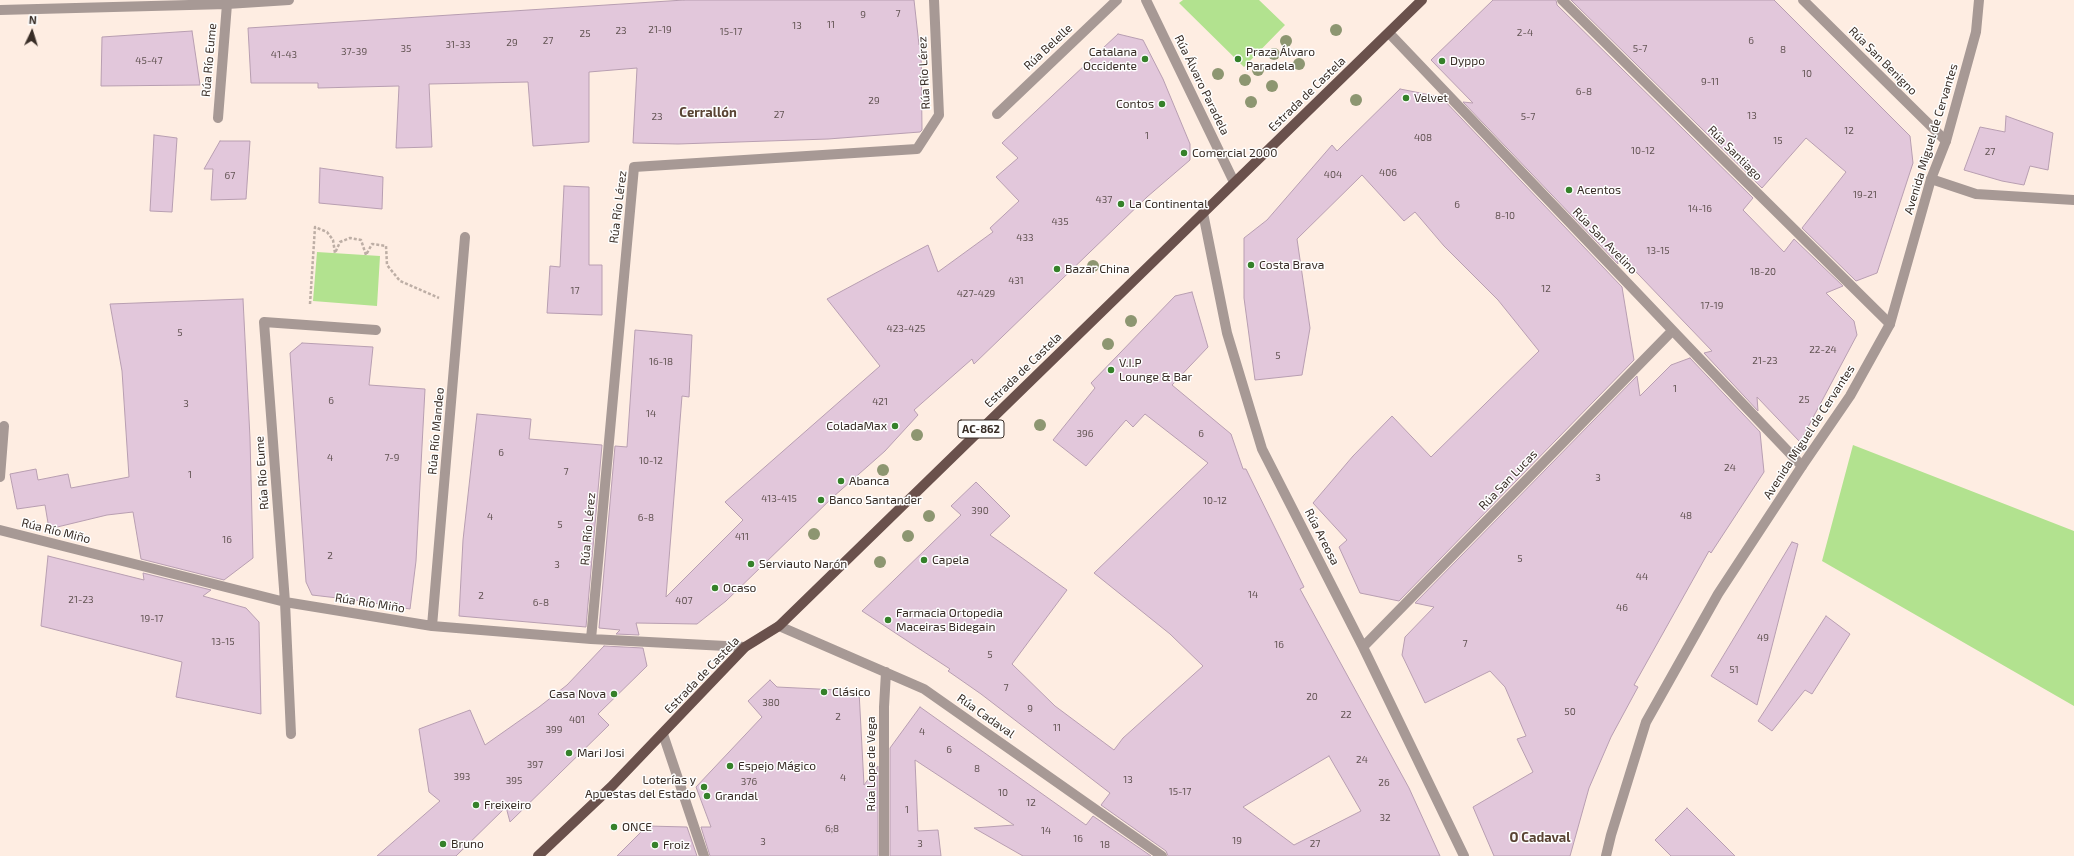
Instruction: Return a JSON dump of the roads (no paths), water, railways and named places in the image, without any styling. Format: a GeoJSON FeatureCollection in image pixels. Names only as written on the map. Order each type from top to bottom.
{"type":"FeatureCollection","features":[{"type":"Feature","properties":{"kind":"main road","name":"Estrada de Castela"},"geometry":{"type":"LineString","coordinates":[[538,856],[611,787],[745,647],[779,626],[1422,0]]}},
{"type":"Feature","properties":{"kind":"street"},"geometry":{"type":"LineString","coordinates":[[0,10],[227,4],[289,0]]}},
{"type":"Feature","properties":{"kind":"street","name":"Rúa Río Lérez"},"geometry":{"type":"LineString","coordinates":[[591,638],[634,167],[917,149],[939,115],[934,0]]}},
{"type":"Feature","properties":{"kind":"street","name":"Rúa Belelle"},"geometry":{"type":"LineString","coordinates":[[997,114],[1117,0]]}},
{"type":"Feature","properties":{"kind":"street","name":"Rúa Álvaro Paradela"},"geometry":{"type":"LineString","coordinates":[[1146,0],[1234,182]]}},
{"type":"Feature","properties":{"kind":"street","name":"Rúa Santiago"},"geometry":{"type":"LineString","coordinates":[[1562,0],[1890,324]]}},
{"type":"Feature","properties":{"kind":"street","name":"Rúa San Benigno"},"geometry":{"type":"LineString","coordinates":[[1803,0],[1946,141]]}},
{"type":"Feature","properties":{"kind":"street","name":"Avenida Miguel de Cervantes"},"geometry":{"type":"LineString","coordinates":[[1606,856],[1611,835],[1646,722],[1718,594],[1850,396],[1890,324],[1931,179],[1946,141],[1976,32],[1979,0]]}},
{"type":"Feature","properties":{"kind":"street","name":"Rúa Río Eume"},"geometry":{"type":"LineString","coordinates":[[218,118],[227,4]]}},
{"type":"Feature","properties":{"kind":"street","name":"Rúa San Avelino"},"geometry":{"type":"LineString","coordinates":[[1389,33],[1802,466]]}},
{"type":"Feature","properties":{"kind":"street"},"geometry":{"type":"LineString","coordinates":[[1931,179],[1976,194],[2074,200]]}},
{"type":"Feature","properties":{"kind":"street","name":"Rúa Areosa"},"geometry":{"type":"LineString","coordinates":[[1203,213],[1227,333],[1262,449],[1363,647],[1464,856]]}},
{"type":"Feature","properties":{"kind":"street","name":"Rúa Río Mandeo"},"geometry":{"type":"LineString","coordinates":[[432,626],[465,237]]}},
{"type":"Feature","properties":{"kind":"street","name":"Rúa Río Eume"},"geometry":{"type":"LineString","coordinates":[[291,734],[285,602],[264,322],[376,330]]}},
{"type":"Feature","properties":{"kind":"street","name":"Rúa San Lucas"},"geometry":{"type":"LineString","coordinates":[[1363,647],[1672,331]]}},
{"type":"Feature","properties":{"kind":"street"},"geometry":{"type":"LineString","coordinates":[[0,477],[4,426]]}},
{"type":"Feature","properties":{"kind":"street","name":"Rúa Río Miño"},"geometry":{"type":"LineString","coordinates":[[0,530],[285,602],[432,626],[591,638],[745,647]]}},
{"type":"Feature","properties":{"kind":"street","name":"Rúa Cadaval"},"geometry":{"type":"LineString","coordinates":[[779,626],[924,689],[1162,856]]}},
{"type":"Feature","properties":{"kind":"street","name":"Rúa Lope de Vega"},"geometry":{"type":"LineString","coordinates":[[884,856],[884,707],[886,672]]}},
{"type":"Feature","properties":{"kind":"street"},"geometry":{"type":"LineString","coordinates":[[663,734],[704,856]]}},
{"type":"Feature","properties":{"kind":"place","name":"Catalana Occidente"},"geometry":{"type":"Point","coordinates":[1145,59]}},
{"type":"Feature","properties":{"kind":"place","name":"Praza Álvaro Paradela"},"geometry":{"type":"Point","coordinates":[1238,59]}},
{"type":"Feature","properties":{"kind":"place","name":"Dyppo"},"geometry":{"type":"Point","coordinates":[1442,61]}},
{"type":"Feature","properties":{"kind":"place","name":"Velvet"},"geometry":{"type":"Point","coordinates":[1406,98]}},
{"type":"Feature","properties":{"kind":"place","name":"Contos"},"geometry":{"type":"Point","coordinates":[1162,104]}},
{"type":"Feature","properties":{"kind":"place","name":"Comercial 2000"},"geometry":{"type":"Point","coordinates":[1184,153]}},
{"type":"Feature","properties":{"kind":"place","name":"Acentos"},"geometry":{"type":"Point","coordinates":[1569,190]}},
{"type":"Feature","properties":{"kind":"place","name":"La Continental"},"geometry":{"type":"Point","coordinates":[1121,204]}},
{"type":"Feature","properties":{"kind":"place","name":"Costa Brava"},"geometry":{"type":"Point","coordinates":[1251,265]}},
{"type":"Feature","properties":{"kind":"place","name":"Bazar China"},"geometry":{"type":"Point","coordinates":[1057,269]}},
{"type":"Feature","properties":{"kind":"place","name":"V.I.P Lounge & Bar"},"geometry":{"type":"Point","coordinates":[1111,370]}},
{"type":"Feature","properties":{"kind":"place","name":"ColadaMax"},"geometry":{"type":"Point","coordinates":[895,426]}},
{"type":"Feature","properties":{"kind":"place","name":"Abanca"},"geometry":{"type":"Point","coordinates":[841,481]}},
{"type":"Feature","properties":{"kind":"place","name":"Banco Santander"},"geometry":{"type":"Point","coordinates":[821,500]}},
{"type":"Feature","properties":{"kind":"place","name":"Capela"},"geometry":{"type":"Point","coordinates":[924,560]}},
{"type":"Feature","properties":{"kind":"place","name":"Serviauto Narón"},"geometry":{"type":"Point","coordinates":[751,564]}},
{"type":"Feature","properties":{"kind":"place","name":"Ocaso"},"geometry":{"type":"Point","coordinates":[715,588]}},
{"type":"Feature","properties":{"kind":"place","name":"Farmacia Ortopedia Maceiras Bidegain"},"geometry":{"type":"Point","coordinates":[888,620]}},
{"type":"Feature","properties":{"kind":"place","name":"Clásico"},"geometry":{"type":"Point","coordinates":[824,692]}},
{"type":"Feature","properties":{"kind":"place","name":"Casa Nova"},"geometry":{"type":"Point","coordinates":[614,694]}},
{"type":"Feature","properties":{"kind":"place","name":"Mari Josi"},"geometry":{"type":"Point","coordinates":[569,753]}},
{"type":"Feature","properties":{"kind":"place","name":"Espejo Mágico"},"geometry":{"type":"Point","coordinates":[730,766]}},
{"type":"Feature","properties":{"kind":"place","name":"Loterías y Apuestas del Estado"},"geometry":{"type":"Point","coordinates":[704,787]}},
{"type":"Feature","properties":{"kind":"place","name":"Grandal"},"geometry":{"type":"Point","coordinates":[707,796]}},
{"type":"Feature","properties":{"kind":"place","name":"Freixeiro"},"geometry":{"type":"Point","coordinates":[476,805]}},
{"type":"Feature","properties":{"kind":"place","name":"ONCE"},"geometry":{"type":"Point","coordinates":[614,827]}},
{"type":"Feature","properties":{"kind":"place","name":"Bruno"},"geometry":{"type":"Point","coordinates":[443,844]}},
{"type":"Feature","properties":{"kind":"place","name":"Froiz"},"geometry":{"type":"Point","coordinates":[655,845]}},
{"type":"Feature","properties":{"kind":"district","name":"Cerrallón"},"geometry":{"type":"Point","coordinates":[708,113]}},
{"type":"Feature","properties":{"kind":"district","name":"O Cadaval"},"geometry":{"type":"Point","coordinates":[1540,838]}}]}
